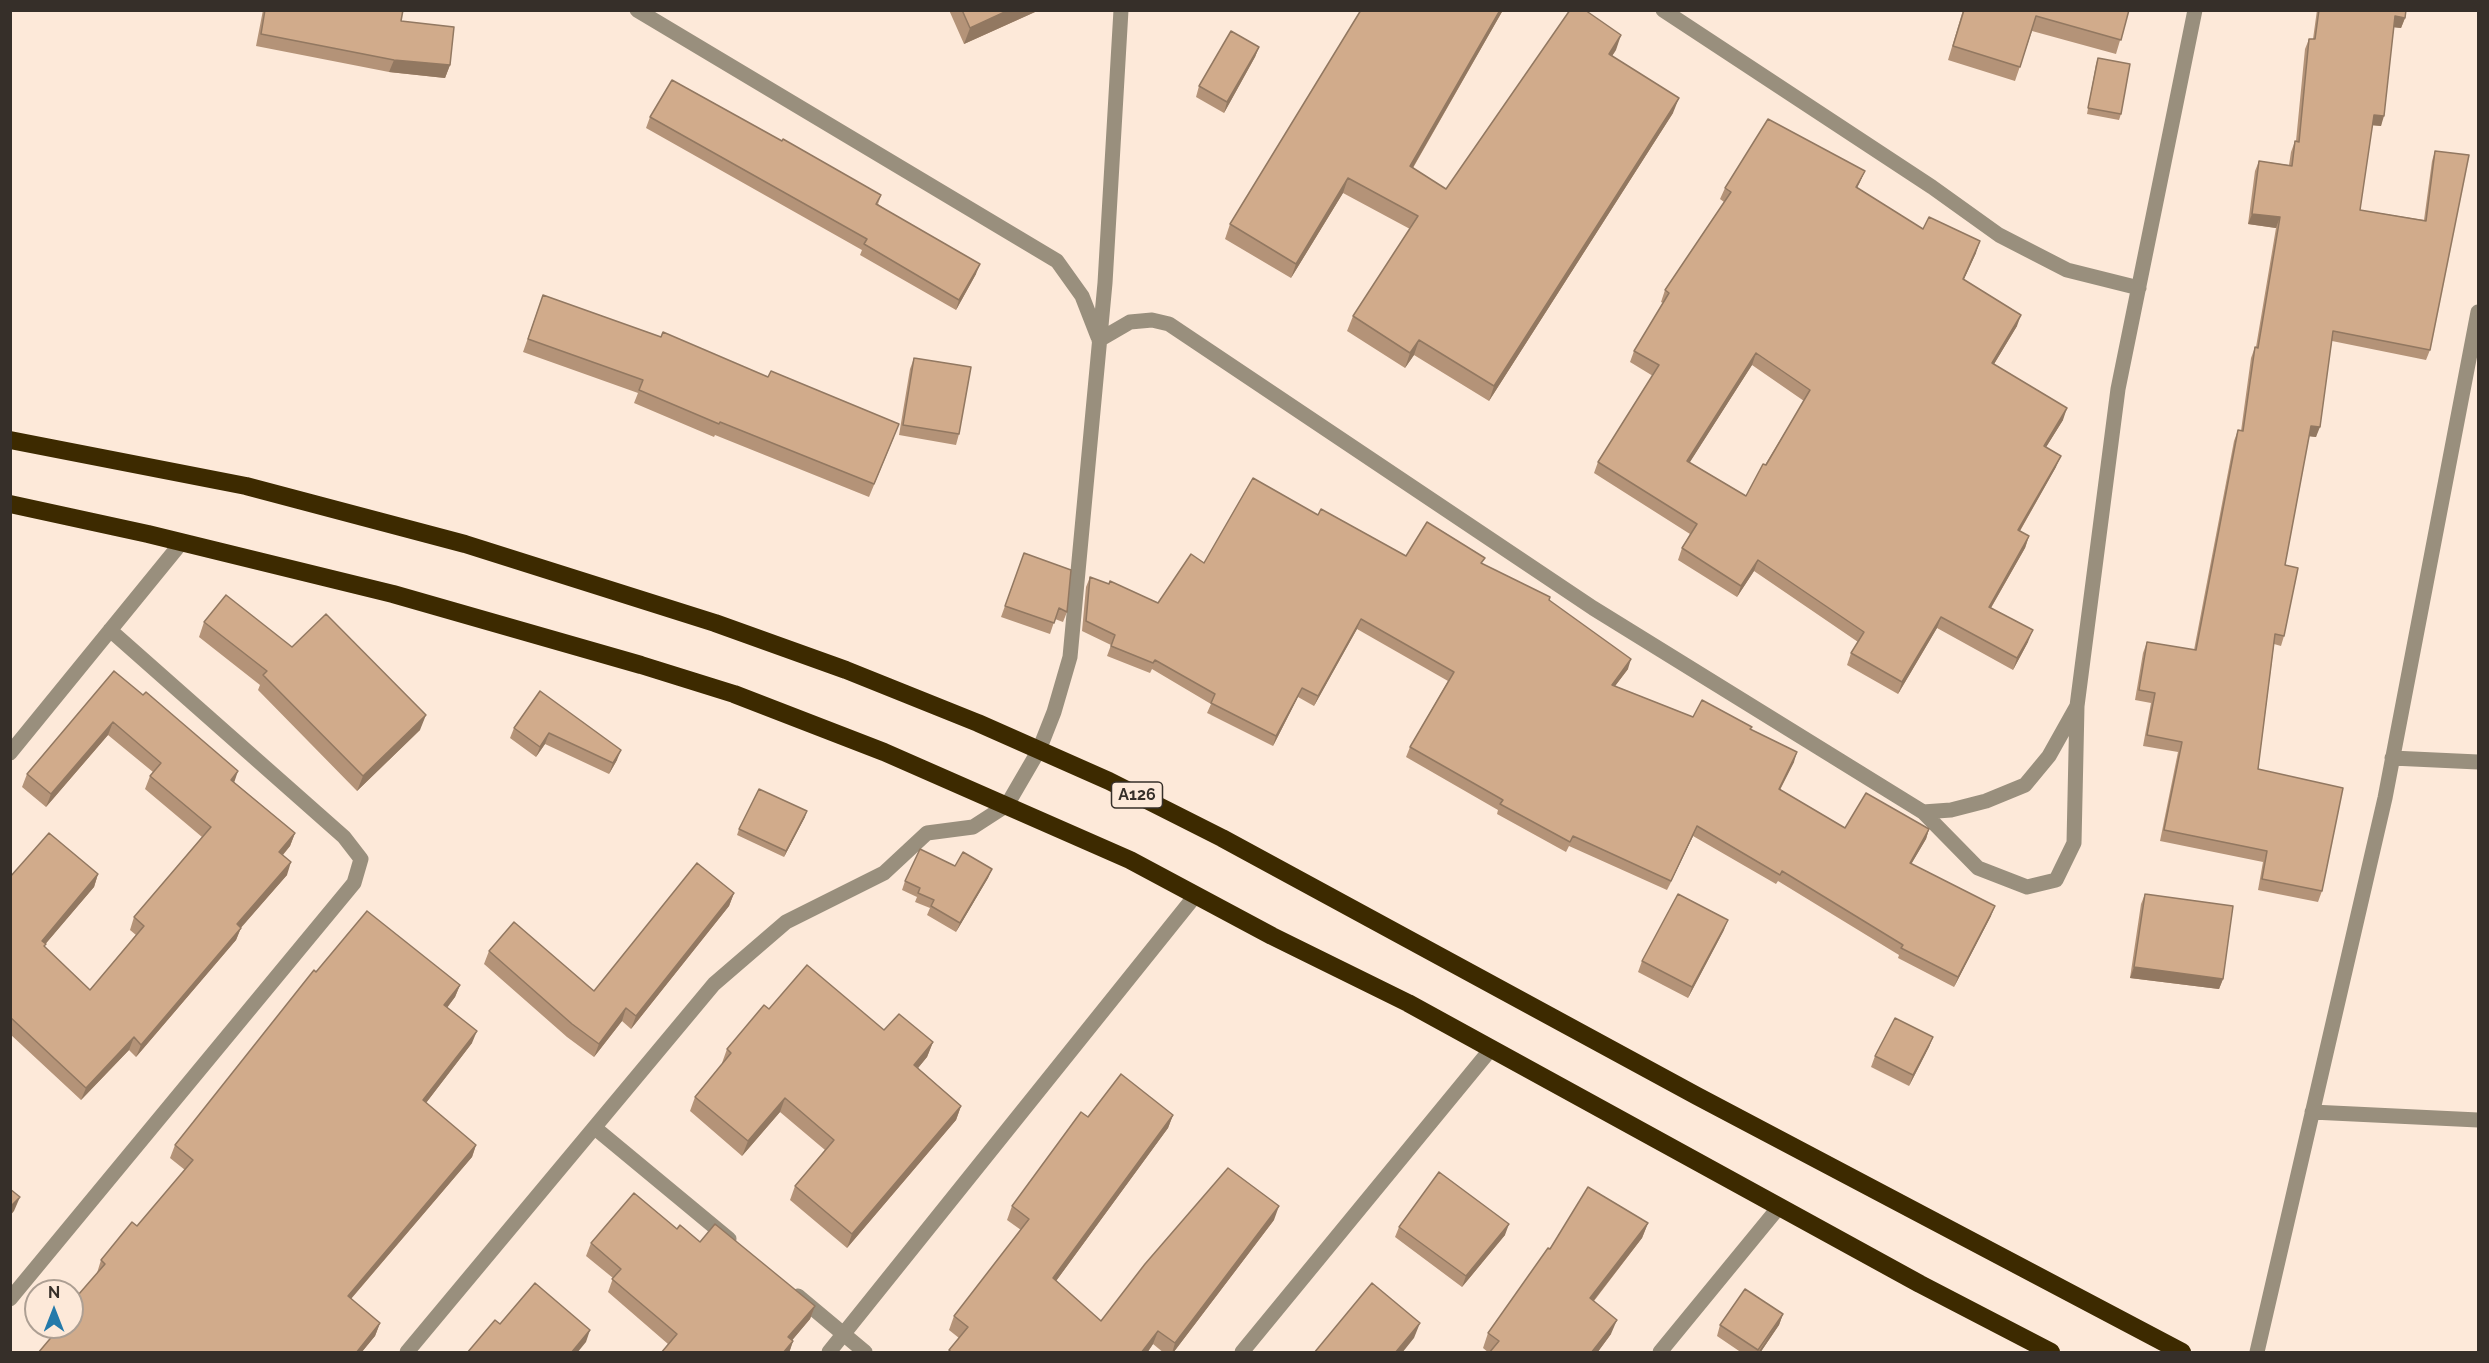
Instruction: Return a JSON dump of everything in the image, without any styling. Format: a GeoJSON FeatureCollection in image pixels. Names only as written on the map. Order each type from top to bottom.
{"type":"FeatureCollection","features":[{"type":"Feature","properties":{"kind":"highway","name":"A126"},"geometry":{"type":"LineString","coordinates":[[10,440],[246,486],[465,544],[715,623],[835,666],[978,723],[1108,781],[1222,838],[1707,1101],[2182,1353]]}},
{"type":"Feature","properties":{"kind":"highway"},"geometry":{"type":"LineString","coordinates":[[10,504],[182,542],[393,594],[713,688],[884,752],[1130,860],[1195,896],[1408,1003],[1779,1207],[2051,1353]]}},
{"type":"Feature","properties":{"kind":"street"},"geometry":{"type":"LineString","coordinates":[[637,10],[1057,261],[1082,296],[1099,340]]}},
{"type":"Feature","properties":{"kind":"street"},"geometry":{"type":"LineString","coordinates":[[407,1353],[714,984],[786,922],[884,873],[927,833],[973,827],[1007,805],[1039,750],[1054,712],[1070,657],[1099,340],[1121,10]]}},
{"type":"Feature","properties":{"kind":"street"},"geometry":{"type":"LineString","coordinates":[[1664,10],[1932,187],[1999,235],[2067,270],[2139,288]]}},
{"type":"Feature","properties":{"kind":"street"},"geometry":{"type":"LineString","coordinates":[[1099,340],[1130,322],[1152,320],[1169,324],[1593,608],[1923,812],[1978,868],[2027,887],[2056,880],[2074,843],[2077,706],[2118,389],[2195,10]]}},
{"type":"Feature","properties":{"kind":"street"},"geometry":{"type":"LineString","coordinates":[[2257,1353],[2392,758],[2478,312]]}},
{"type":"Feature","properties":{"kind":"street"},"geometry":{"type":"LineString","coordinates":[[10,753],[182,542]]}},
{"type":"Feature","properties":{"kind":"street"},"geometry":{"type":"LineString","coordinates":[[10,1299],[354,883],[361,859],[344,837],[110,630]]}},
{"type":"Feature","properties":{"kind":"street"},"geometry":{"type":"LineString","coordinates":[[1923,812],[1951,810],[1986,801],[2025,785],[2049,756],[2077,706]]}},
{"type":"Feature","properties":{"kind":"street"},"geometry":{"type":"LineString","coordinates":[[2392,758],[2478,762]]}},
{"type":"Feature","properties":{"kind":"street"},"geometry":{"type":"LineString","coordinates":[[829,1353],[1195,896]]}},
{"type":"Feature","properties":{"kind":"street"},"geometry":{"type":"LineString","coordinates":[[1242,1353],[1491,1049]]}},
{"type":"Feature","properties":{"kind":"street"},"geometry":{"type":"LineString","coordinates":[[2312,1112],[2478,1120]]}},
{"type":"Feature","properties":{"kind":"street"},"geometry":{"type":"LineString","coordinates":[[595,1128],[742,1250]]}},
{"type":"Feature","properties":{"kind":"street"},"geometry":{"type":"LineString","coordinates":[[1660,1353],[1779,1207]]}},
{"type":"Feature","properties":{"kind":"street"},"geometry":{"type":"LineString","coordinates":[[788,1288],[865,1353]]}},
{"type":"Feature","properties":{"kind":"building"},"geometry":{"type":"Polygon","coordinates":[[[265,10],[403,10],[401,21],[454,27],[450,65],[394,60],[261,34],[265,10]]]}},
{"type":"Feature","properties":{"kind":"building"},"geometry":{"type":"Polygon","coordinates":[[[962,10],[1009,10],[970,28],[962,10]]]}},
{"type":"Feature","properties":{"kind":"building"},"geometry":{"type":"Polygon","coordinates":[[[1361,10],[1500,10],[1410,166],[1446,189],[1570,10],[1585,10],[1621,35],[1609,54],[1679,98],[1494,386],[1419,340],[1410,353],[1353,316],[1418,216],[1348,178],[1296,264],[1230,224],[1361,10]]]}},
{"type":"Feature","properties":{"kind":"building"},"geometry":{"type":"Polygon","coordinates":[[[1964,10],[2129,10],[2121,40],[2036,16],[2020,67],[1953,46],[1964,10]]]}},
{"type":"Feature","properties":{"kind":"building"},"geometry":{"type":"Polygon","coordinates":[[[2319,10],[2406,10],[2405,18],[2395,16],[2384,116],[2374,115],[2360,210],[2426,221],[2435,151],[2469,155],[2430,350],[2333,331],[2320,427],[2311,426],[2285,565],[2298,568],[2284,636],[2275,634],[2258,769],[2343,788],[2322,891],[2262,879],[2267,851],[2164,830],[2182,742],[2147,735],[2155,693],[2139,690],[2147,642],[2196,650],[2238,430],[2243,431],[2255,347],[2258,348],[2280,217],[2252,214],[2259,161],[2292,166],[2295,141],[2299,142],[2309,39],[2315,39],[2319,10]]]}},
{"type":"Feature","properties":{"kind":"building"},"geometry":{"type":"Polygon","coordinates":[[[1231,31],[1259,47],[1227,102],[1199,86],[1231,31]]]}},
{"type":"Feature","properties":{"kind":"building"},"geometry":{"type":"Polygon","coordinates":[[[2098,58],[2130,64],[2121,114],[2088,108],[2098,58]]]}},
{"type":"Feature","properties":{"kind":"building"},"geometry":{"type":"Polygon","coordinates":[[[672,80],[782,141],[783,139],[881,195],[876,204],[980,264],[959,300],[864,244],[867,239],[650,117],[672,80]]]}},
{"type":"Feature","properties":{"kind":"building"},"geometry":{"type":"Polygon","coordinates":[[[1768,119],[1865,171],[1856,187],[1923,229],[1929,217],[1980,241],[1963,279],[2021,315],[1992,363],[2067,408],[2044,446],[2061,456],[2018,530],[2029,536],[1989,607],[2033,630],[2017,658],[1941,617],[1902,682],[1851,653],[1864,632],[1758,560],[1741,586],[1682,548],[1697,524],[1598,462],[1659,365],[1634,351],[1669,293],[1665,290],[1731,192],[1725,188],[1768,119]],[[1756,353],[1687,461],[1746,496],[1763,464],[1766,465],[1810,390],[1756,353]]]}},
{"type":"Feature","properties":{"kind":"building"},"geometry":{"type":"Polygon","coordinates":[[[543,295],[661,337],[663,332],[768,377],[771,371],[899,424],[874,484],[720,422],[719,424],[639,390],[643,380],[528,339],[543,295]]]}},
{"type":"Feature","properties":{"kind":"building"},"geometry":{"type":"Polygon","coordinates":[[[914,358],[971,367],[959,434],[903,425],[914,358]]]}},
{"type":"Feature","properties":{"kind":"building"},"geometry":{"type":"Polygon","coordinates":[[[1253,478],[1318,515],[1321,509],[1406,556],[1427,522],[1485,558],[1481,563],[1550,597],[1549,600],[1631,659],[1612,685],[1693,717],[1702,700],[1752,727],[1750,729],[1797,752],[1779,789],[1845,828],[1866,793],[1929,829],[1910,863],[1995,906],[1958,977],[1901,948],[1903,945],[1782,871],[1780,875],[1697,826],[1671,881],[1573,836],[1570,842],[1500,804],[1503,800],[1410,747],[1454,672],[1361,619],[1318,696],[1302,688],[1276,736],[1211,703],[1215,694],[1155,660],[1153,663],[1111,646],[1115,635],[1086,621],[1090,577],[1109,584],[1110,581],[1158,603],[1191,554],[1204,563],[1253,478]]]}},
{"type":"Feature","properties":{"kind":"building"},"geometry":{"type":"Polygon","coordinates":[[[1024,553],[1071,570],[1067,612],[1059,608],[1054,623],[1005,606],[1024,553]]]}},
{"type":"Feature","properties":{"kind":"building"},"geometry":{"type":"Polygon","coordinates":[[[226,595],[292,647],[326,614],[426,715],[363,776],[263,675],[267,671],[204,622],[226,595]]]}},
{"type":"Feature","properties":{"kind":"building"},"geometry":{"type":"Polygon","coordinates":[[[114,671],[143,695],[146,692],[238,771],[231,780],[295,833],[279,852],[291,862],[237,924],[241,928],[141,1045],[134,1037],[86,1088],[10,1017],[10,877],[49,833],[98,874],[42,941],[46,944],[44,946],[90,990],[144,926],[134,917],[211,827],[150,776],[161,763],[113,722],[51,794],[27,774],[114,671]]]}},
{"type":"Feature","properties":{"kind":"building"},"geometry":{"type":"Polygon","coordinates":[[[540,691],[621,750],[613,763],[549,733],[540,747],[514,728],[540,691]]]}},
{"type":"Feature","properties":{"kind":"building"},"geometry":{"type":"Polygon","coordinates":[[[759,789],[807,811],[786,851],[739,829],[759,789]]]}},
{"type":"Feature","properties":{"kind":"building"},"geometry":{"type":"Polygon","coordinates":[[[920,849],[955,866],[963,852],[992,869],[960,923],[931,906],[934,900],[918,893],[920,888],[905,881],[920,849]]]}},
{"type":"Feature","properties":{"kind":"building"},"geometry":{"type":"Polygon","coordinates":[[[697,863],[734,893],[636,1016],[626,1008],[599,1044],[572,1024],[489,951],[514,922],[594,991],[697,863]]]}},
{"type":"Feature","properties":{"kind":"building"},"geometry":{"type":"Polygon","coordinates":[[[1678,894],[1728,920],[1692,987],[1642,961],[1678,894]]]}},
{"type":"Feature","properties":{"kind":"building"},"geometry":{"type":"Polygon","coordinates":[[[2145,894],[2233,906],[2223,979],[2134,967],[2145,894]]]}},
{"type":"Feature","properties":{"kind":"building"},"geometry":{"type":"Polygon","coordinates":[[[367,911],[460,985],[444,1005],[477,1031],[423,1100],[476,1145],[348,1296],[380,1323],[356,1353],[38,1353],[50,1339],[84,1339],[84,1288],[105,1264],[101,1260],[132,1222],[137,1226],[193,1160],[175,1145],[314,970],[316,972],[367,911]]]}},
{"type":"Feature","properties":{"kind":"building"},"geometry":{"type":"Polygon","coordinates":[[[807,965],[884,1030],[899,1014],[933,1042],[914,1065],[961,1106],[852,1234],[795,1186],[834,1140],[785,1098],[748,1141],[695,1097],[731,1053],[727,1049],[764,1005],[769,1009],[807,965]]]}},
{"type":"Feature","properties":{"kind":"building"},"geometry":{"type":"Polygon","coordinates":[[[1895,1018],[1933,1037],[1913,1075],[1875,1056],[1895,1018]]]}},
{"type":"Feature","properties":{"kind":"building"},"geometry":{"type":"Polygon","coordinates":[[[1121,1074],[1173,1115],[1053,1278],[1101,1321],[1145,1264],[1228,1168],[1279,1206],[1175,1343],[1158,1331],[1141,1353],[952,1353],[949,1350],[968,1327],[954,1316],[1029,1219],[1012,1206],[1081,1112],[1088,1117],[1121,1074]]]}},
{"type":"Feature","properties":{"kind":"building"},"geometry":{"type":"Polygon","coordinates":[[[1439,1172],[1509,1224],[1466,1276],[1399,1227],[1439,1172]]]}},
{"type":"Feature","properties":{"kind":"building"},"geometry":{"type":"Polygon","coordinates":[[[1588,1187],[1648,1223],[1590,1298],[1617,1320],[1591,1353],[1489,1353],[1499,1341],[1488,1333],[1548,1248],[1550,1249],[1588,1187]]]}},
{"type":"Feature","properties":{"kind":"building"},"geometry":{"type":"Polygon","coordinates":[[[10,1189],[20,1197],[10,1207],[10,1189]]]}},
{"type":"Feature","properties":{"kind":"building"},"geometry":{"type":"Polygon","coordinates":[[[634,1193],[677,1229],[680,1225],[700,1242],[715,1224],[815,1306],[788,1337],[793,1341],[783,1353],[661,1353],[677,1334],[612,1279],[621,1269],[591,1243],[634,1193]]]}},
{"type":"Feature","properties":{"kind":"building"},"geometry":{"type":"Polygon","coordinates":[[[535,1283],[590,1330],[571,1353],[467,1353],[495,1320],[500,1324],[535,1283]]]}},
{"type":"Feature","properties":{"kind":"building"},"geometry":{"type":"Polygon","coordinates":[[[1372,1283],[1420,1323],[1395,1353],[1314,1353],[1372,1283]]]}},
{"type":"Feature","properties":{"kind":"building"},"geometry":{"type":"Polygon","coordinates":[[[1745,1289],[1783,1314],[1758,1350],[1720,1325],[1745,1289]]]}}]}
